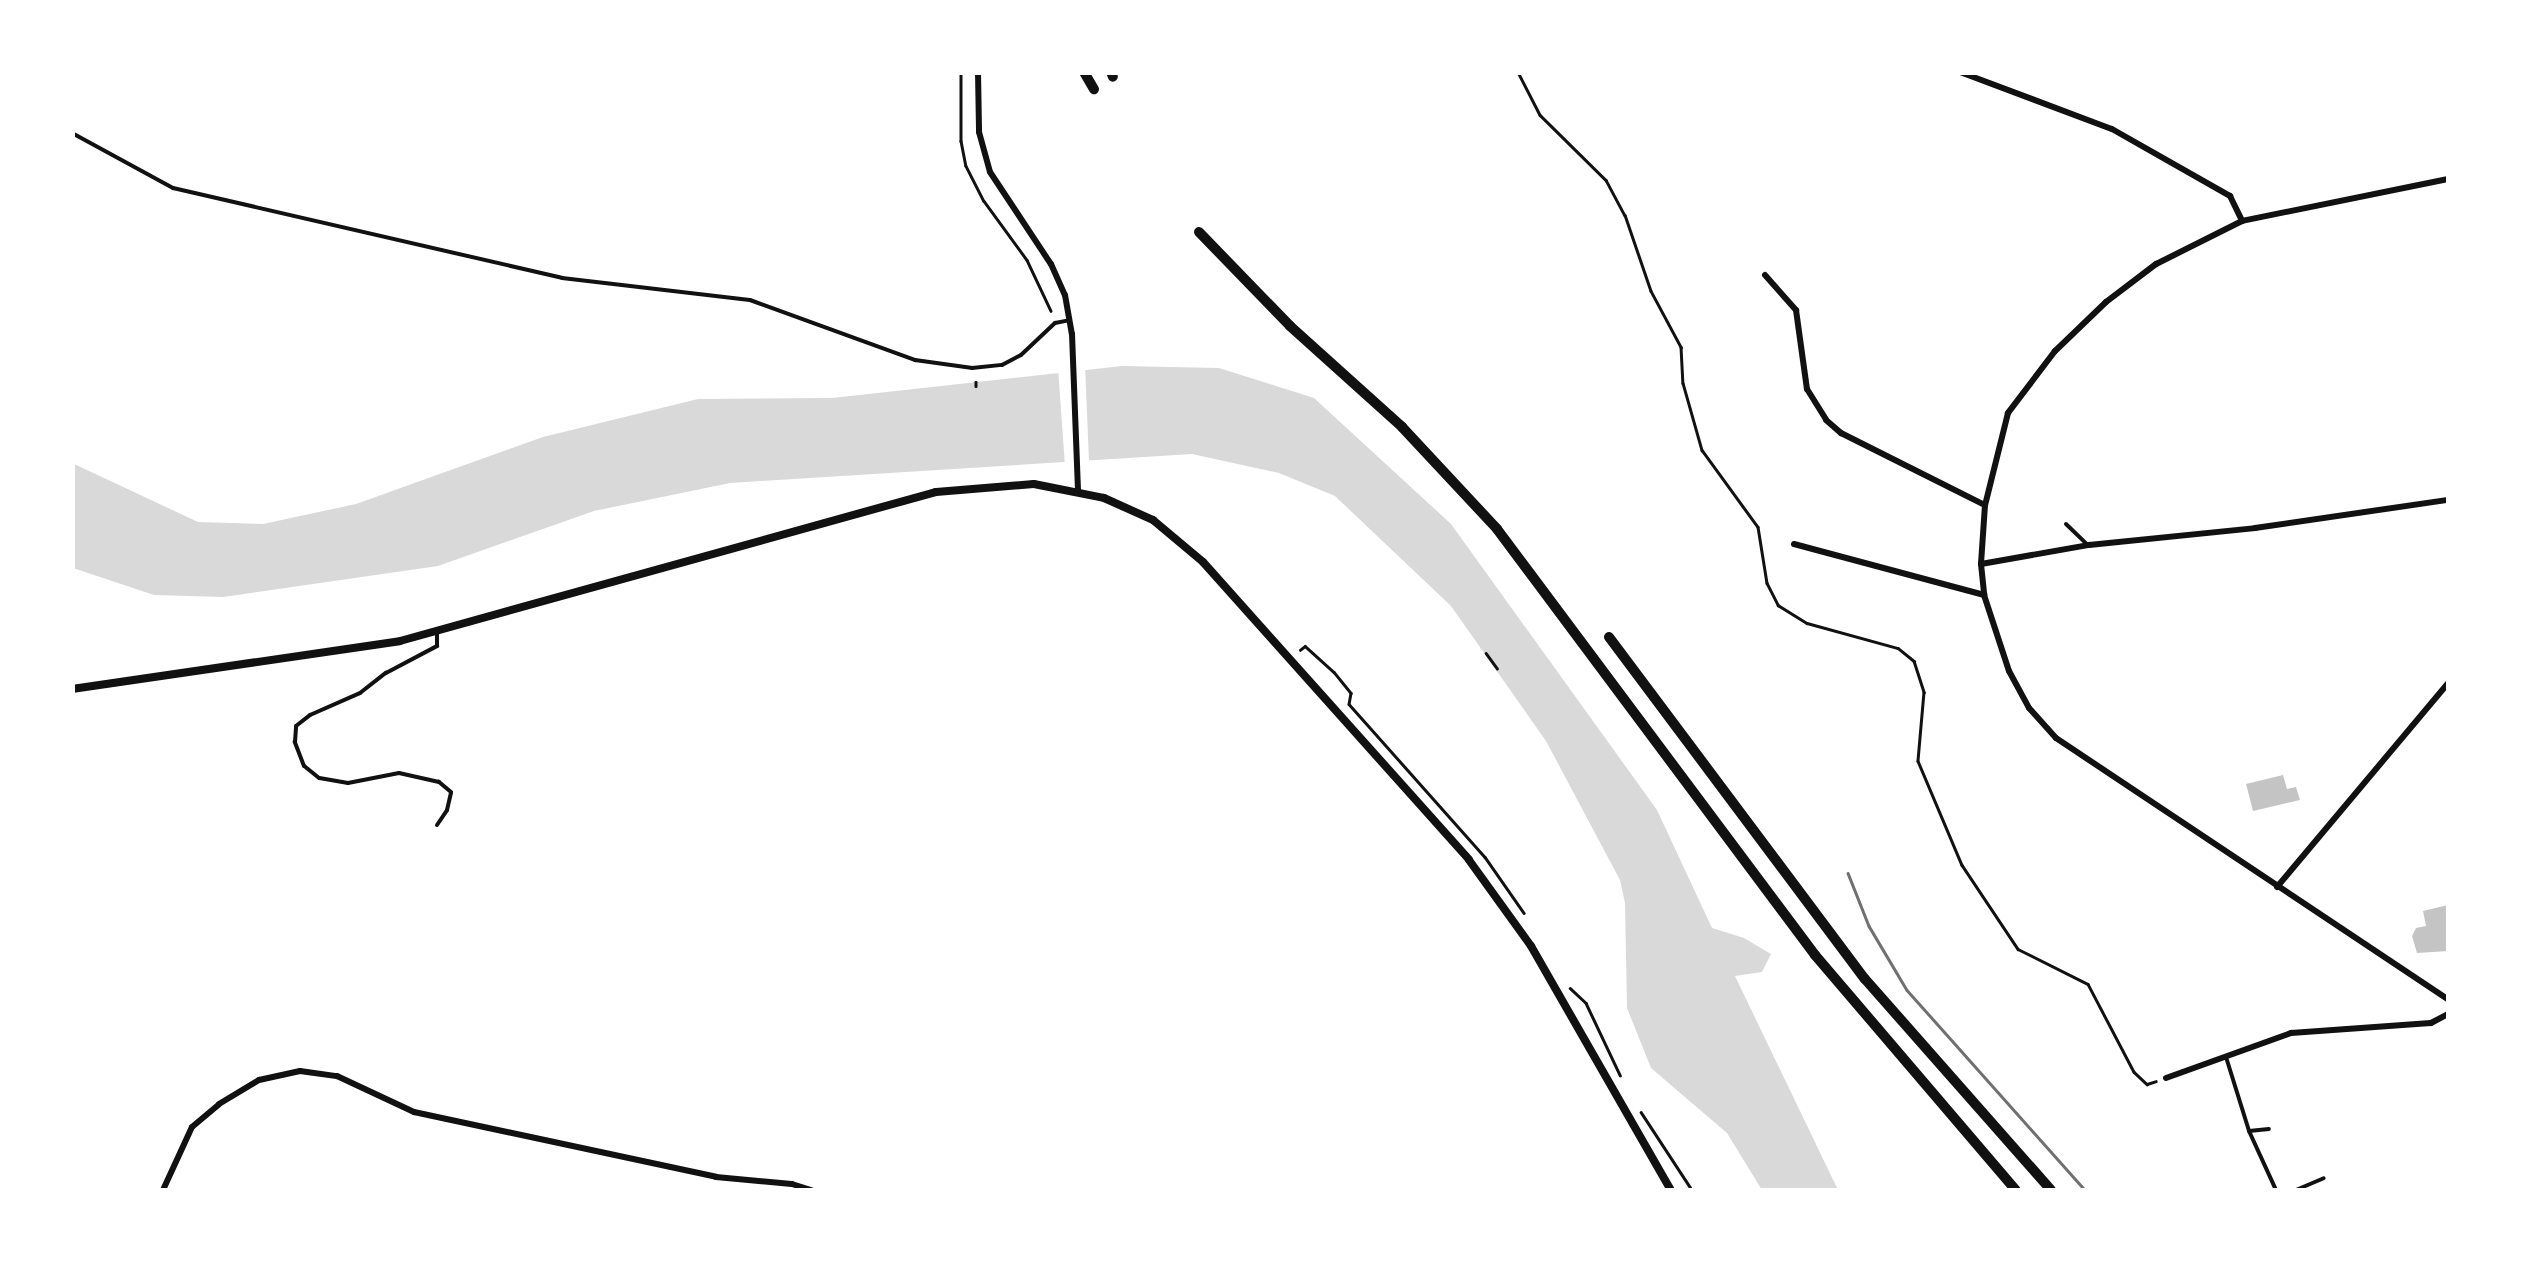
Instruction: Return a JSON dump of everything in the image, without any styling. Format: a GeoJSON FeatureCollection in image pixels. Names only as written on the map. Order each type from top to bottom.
{"type":"FeatureCollection","features":[{"type":"Feature","properties":{"kind":"highway"},"geometry":{"type":"LineString","coordinates":[[1084,72],[1094,89]]}},
{"type":"Feature","properties":{"kind":"highway"},"geometry":{"type":"LineString","coordinates":[[1198,232],[1290,326],[1392,417],[1524,562],[1805,942],[1908,1069],[2016,1190]]}},
{"type":"Feature","properties":{"kind":"highway"},"geometry":{"type":"LineString","coordinates":[[1609,637],[1835,942],[1924,1050],[2052,1190]]}},
{"type":"Feature","properties":{"kind":"street"},"geometry":{"type":"LineString","coordinates":[[978,72],[979,132],[990,172],[1059,278],[1071,320],[1078,490]]}},
{"type":"Feature","properties":{"kind":"street"},"geometry":{"type":"LineString","coordinates":[[1960,72],[2112,129],[2230,196],[2242,221]]}},
{"type":"Feature","properties":{"kind":"street"},"geometry":{"type":"LineString","coordinates":[[2448,179],[2242,221],[2156,264],[2106,302],[2055,351],[2008,414],[1985,504],[1982,564],[1984,596],[2009,671],[2029,708],[2056,738],[2448,999]]}},
{"type":"Feature","properties":{"kind":"street"},"geometry":{"type":"LineString","coordinates":[[1765,275],[1796,310],[1807,389],[1826,420],[1858,442],[1985,504]]}},
{"type":"Feature","properties":{"kind":"street"},"geometry":{"type":"LineString","coordinates":[[72,689],[400,641],[936,492],[1034,484],[1078,490],[1131,508],[1188,547],[1469,860],[1531,946],[1671,1190]]}},
{"type":"Feature","properties":{"kind":"street"},"geometry":{"type":"LineString","coordinates":[[1982,564],[2089,545],[2256,528],[2448,500]]}},
{"type":"Feature","properties":{"kind":"street"},"geometry":{"type":"LineString","coordinates":[[1794,544],[1984,596]]}},
{"type":"Feature","properties":{"kind":"street"},"geometry":{"type":"LineString","coordinates":[[2277,887],[2448,683]]}},
{"type":"Feature","properties":{"kind":"street"},"geometry":{"type":"LineString","coordinates":[[2166,1078],[2291,1034],[2430,1023],[2448,1014]]}},
{"type":"Feature","properties":{"kind":"street"},"geometry":{"type":"LineString","coordinates":[[164,1190],[192,1127],[260,1080],[300,1071],[337,1076],[414,1112],[716,1176],[792,1184],[811,1190]]}},
{"type":"Feature","properties":{"kind":"lane"},"geometry":{"type":"LineString","coordinates":[[72,133],[173,188],[562,278],[750,300],[915,360],[972,368],[1002,365],[1021,355],[1055,324],[1071,320]]}},
{"type":"Feature","properties":{"kind":"lane"},"geometry":{"type":"LineString","coordinates":[[2066,524],[2089,545]]}},
{"type":"Feature","properties":{"kind":"lane"},"geometry":{"type":"LineString","coordinates":[[436,630],[438,646],[386,673],[360,693],[310,715],[296,726],[295,742],[304,766],[319,778],[348,783],[398,773],[440,782],[450,792],[448,810],[437,824]]}},
{"type":"Feature","properties":{"kind":"lane"},"geometry":{"type":"LineString","coordinates":[[2226,1057],[2249,1130],[2276,1190]]}},
{"type":"Feature","properties":{"kind":"lane"},"geometry":{"type":"LineString","coordinates":[[2249,1130],[2269,1129]]}},
{"type":"Feature","properties":{"kind":"lane"},"geometry":{"type":"LineString","coordinates":[[2296,1190],[2324,1178]]}},
{"type":"Feature","properties":{"kind":"path"},"geometry":{"type":"LineString","coordinates":[[1518,72],[1540,115],[1606,180],[1625,216],[1651,291],[1682,347],[1683,384],[1702,450],[1758,528],[1767,583],[1778,605],[1807,622],[1898,648],[1914,661],[1924,692],[1918,761],[1962,866],[2018,948],[2088,984],[2134,1072],[2147,1084]]}},
{"type":"Feature","properties":{"kind":"path"},"geometry":{"type":"LineString","coordinates":[[1486,652],[1497,668]]}},
{"type":"Feature","properties":{"kind":"shaded area"},"geometry":{"type":"Polygon","coordinates":[[[1122,366],[1219,368],[1314,398],[1451,524],[1657,810],[1712,928],[1744,938],[1771,954],[1762,972],[1735,976],[1838,1190],[1762,1190],[1727,1133],[1651,1068],[1627,1008],[1625,903],[1620,880],[1546,741],[1451,606],[1335,496],[1279,473],[1192,454],[730,483],[594,511],[438,566],[223,597],[154,595],[73,568],[72,463],[198,522],[263,524],[356,504],[543,437],[698,399],[832,398],[1122,366]]]}},
{"type":"Feature","properties":{"kind":"pier"},"geometry":{"type":"Polygon","coordinates":[[[1085,365],[1089,461],[1087,465],[1065,466],[1058,368],[1085,365]]]}},
{"type":"Feature","properties":{"kind":"building"},"geometry":{"type":"Polygon","coordinates":[[[2283,775],[2287,789],[2296,787],[2300,800],[2253,811],[2246,784],[2283,775]]]}},
{"type":"Feature","properties":{"kind":"building"},"geometry":{"type":"Polygon","coordinates":[[[2448,905],[2448,951],[2417,953],[2412,936],[2416,928],[2426,926],[2423,911],[2448,905]]]}},
{"type":"Feature","properties":{"kind":"tram line"},"geometry":{"type":"LineString","coordinates":[[1848,873],[1869,926],[1907,990],[2085,1190]]}}]}
